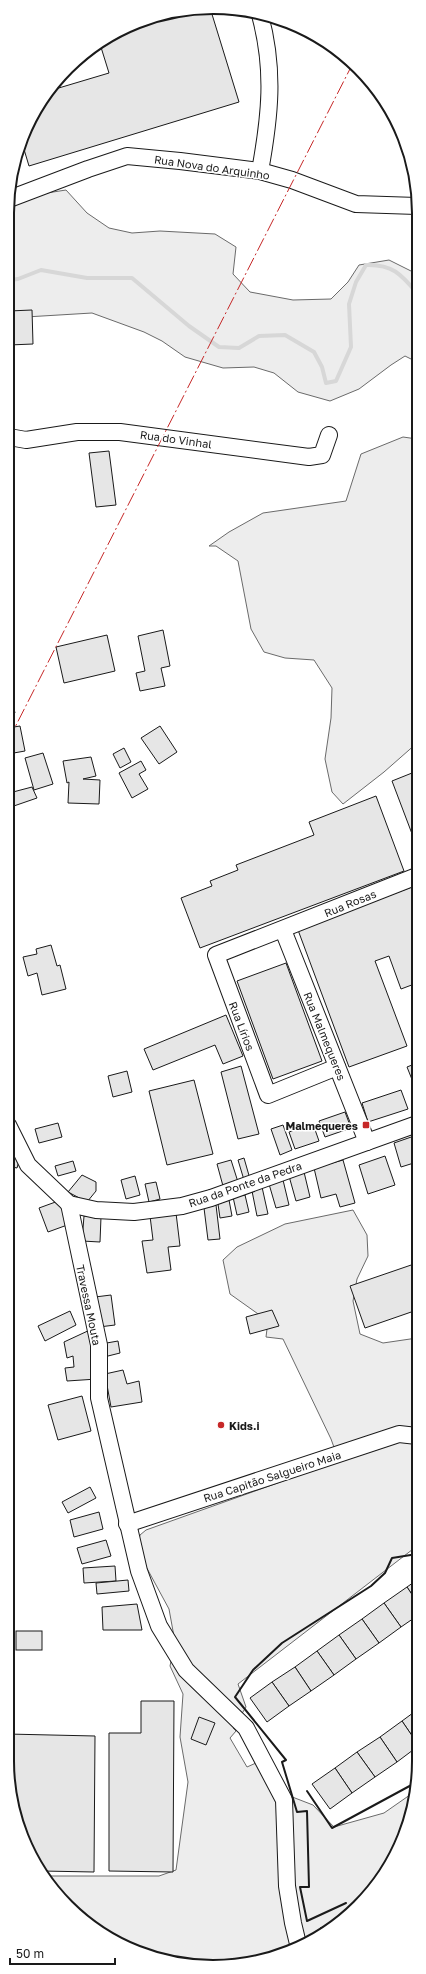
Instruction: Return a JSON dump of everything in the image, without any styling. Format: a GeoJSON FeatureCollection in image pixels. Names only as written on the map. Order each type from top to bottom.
{"type":"FeatureCollection","features":[{"type":"Feature","properties":{"kind":"street"},"geometry":{"type":"LineString","coordinates":[[260,171],[269,124],[270,72],[267,40],[261,20]]}},
{"type":"Feature","properties":{"kind":"street","name":"Rua Nova do Arquinho"},"geometry":{"type":"LineString","coordinates":[[14,197],[127,156],[260,171],[292,180],[356,204],[412,206]]}},
{"type":"Feature","properties":{"kind":"street","name":"Rua do Vinhal"},"geometry":{"type":"LineString","coordinates":[[14,438],[26,440],[77,432],[120,432],[309,457],[322,455],[329,435]]}},
{"type":"Feature","properties":{"kind":"street","name":"Rua Rosas"},"geometry":{"type":"LineString","coordinates":[[283,930],[412,878]]}},
{"type":"Feature","properties":{"kind":"street","name":"Rua Malmequeres"},"geometry":{"type":"LineString","coordinates":[[283,930],[367,1142]]}},
{"type":"Feature","properties":{"kind":"street","name":"Rua Lírios"},"geometry":{"type":"LineString","coordinates":[[283,930],[216,955],[268,1095],[337,1067]]}},
{"type":"Feature","properties":{"kind":"street","name":"Rua da Ponte da Pedra"},"geometry":{"type":"LineString","coordinates":[[69,1204],[96,1210],[134,1212],[182,1206],[211,1198],[412,1126]]}},
{"type":"Feature","properties":{"kind":"street"},"geometry":{"type":"LineString","coordinates":[[14,1139],[28,1165],[69,1204]]}},
{"type":"Feature","properties":{"kind":"street","name":"Travessa Mouta"},"geometry":{"type":"LineString","coordinates":[[69,1204],[99,1345],[99,1398],[139,1571],[159,1626],[186,1670],[246,1728],[284,1800],[288,1886],[293,1923],[297,1941]]}},
{"type":"Feature","properties":{"kind":"street","name":"Rua Capitão Salgueiro Maia"},"geometry":{"type":"LineString","coordinates":[[127,1524],[399,1434],[412,1435]]}},
{"type":"Feature","properties":{"kind":"shaded area"},"geometry":{"type":"Polygon","coordinates":[[[66,190],[87,213],[109,228],[132,233],[160,231],[215,234],[236,247],[233,274],[250,292],[293,300],[331,299],[348,282],[359,265],[389,260],[412,272],[412,360],[405,356],[359,389],[330,401],[298,392],[274,373],[254,367],[223,368],[185,357],[162,341],[144,332],[92,313],[14,318],[14,200],[14,197],[66,190]]]}},
{"type":"Feature","properties":{"kind":"shaded area"},"geometry":{"type":"Polygon","coordinates":[[[403,437],[412,438],[412,747],[384,772],[343,804],[332,792],[325,759],[331,718],[332,688],[314,660],[285,658],[264,652],[251,629],[238,561],[216,546],[209,546],[229,532],[263,513],[346,501],[361,454],[403,437]]]}},
{"type":"Feature","properties":{"kind":"shaded area"},"geometry":{"type":"Polygon","coordinates":[[[353,1210],[367,1235],[368,1256],[357,1279],[353,1301],[360,1334],[383,1343],[412,1339],[412,1550],[238,1684],[246,1707],[233,1728],[236,1731],[230,1738],[247,1767],[256,1763],[269,1788],[313,1805],[334,1827],[384,1813],[409,1796],[397,1837],[378,1872],[354,1902],[334,1919],[289,1945],[265,1953],[226,1960],[200,1960],[161,1953],[137,1945],[113,1933],[92,1919],[72,1902],[51,1876],[159,1876],[176,1870],[188,1782],[180,1737],[183,1694],[170,1666],[175,1642],[169,1609],[143,1561],[138,1543],[140,1535],[146,1530],[339,1461],[331,1439],[283,1339],[266,1337],[268,1321],[230,1294],[223,1260],[237,1247],[285,1224],[353,1210]]]}},
{"type":"Feature","properties":{"kind":"building"},"geometry":{"type":"Polygon","coordinates":[[[200,14],[212,14],[239,102],[29,166],[24,151],[29,137],[41,113],[58,88],[109,73],[101,48],[114,41],[137,29],[161,21],[200,14]]]}},
{"type":"Feature","properties":{"kind":"building"},"geometry":{"type":"Polygon","coordinates":[[[32,310],[33,344],[14,345],[14,311],[32,310]]]}},
{"type":"Feature","properties":{"kind":"building"},"geometry":{"type":"Polygon","coordinates":[[[109,451],[116,505],[96,507],[89,453],[109,451]]]}},
{"type":"Feature","properties":{"kind":"building"},"geometry":{"type":"Polygon","coordinates":[[[163,630],[170,666],[161,668],[165,686],[140,691],[136,673],[145,671],[138,636],[163,630]]]}},
{"type":"Feature","properties":{"kind":"building"},"geometry":{"type":"Polygon","coordinates":[[[107,635],[115,671],[64,683],[56,647],[107,635]]]}},
{"type":"Feature","properties":{"kind":"building"},"geometry":{"type":"Polygon","coordinates":[[[20,726],[25,751],[14,753],[14,727],[20,726]]]}},
{"type":"Feature","properties":{"kind":"building"},"geometry":{"type":"Polygon","coordinates":[[[160,726],[177,752],[159,764],[141,738],[160,726]]]}},
{"type":"Feature","properties":{"kind":"building"},"geometry":{"type":"Polygon","coordinates":[[[124,748],[131,762],[120,768],[113,754],[124,748]]]}},
{"type":"Feature","properties":{"kind":"building"},"geometry":{"type":"Polygon","coordinates":[[[43,753],[53,784],[34,790],[25,758],[43,753]]]}},
{"type":"Feature","properties":{"kind":"building"},"geometry":{"type":"Polygon","coordinates":[[[91,757],[96,776],[83,779],[100,780],[99,804],[68,803],[69,782],[67,783],[63,761],[91,757]]]}},
{"type":"Feature","properties":{"kind":"building"},"geometry":{"type":"Polygon","coordinates":[[[141,761],[146,770],[139,774],[148,789],[132,798],[119,773],[141,761]]]}},
{"type":"Feature","properties":{"kind":"building"},"geometry":{"type":"Polygon","coordinates":[[[412,773],[412,834],[392,781],[412,773]]]}},
{"type":"Feature","properties":{"kind":"building"},"geometry":{"type":"Polygon","coordinates":[[[32,787],[37,798],[14,806],[14,792],[32,787]]]}},
{"type":"Feature","properties":{"kind":"building"},"geometry":{"type":"Polygon","coordinates":[[[376,796],[404,871],[200,948],[181,898],[212,886],[210,881],[238,870],[236,865],[314,835],[309,822],[376,796]]]}},
{"type":"Feature","properties":{"kind":"building"},"geometry":{"type":"Polygon","coordinates":[[[412,887],[412,985],[401,989],[389,956],[375,961],[407,1046],[349,1067],[298,930],[412,887]]]}},
{"type":"Feature","properties":{"kind":"building"},"geometry":{"type":"Polygon","coordinates":[[[51,945],[57,966],[60,965],[66,989],[42,995],[37,973],[28,976],[23,957],[37,954],[36,949],[51,945]]]}},
{"type":"Feature","properties":{"kind":"building"},"geometry":{"type":"Polygon","coordinates":[[[286,963],[322,1061],[273,1079],[237,981],[286,963]]]}},
{"type":"Feature","properties":{"kind":"building"},"geometry":{"type":"Polygon","coordinates":[[[226,1015],[243,1056],[223,1064],[215,1045],[153,1070],[144,1049],[226,1015]]]}},
{"type":"Feature","properties":{"kind":"building"},"geometry":{"type":"Polygon","coordinates":[[[412,1065],[412,1080],[407,1067],[412,1065]]]}},
{"type":"Feature","properties":{"kind":"building"},"geometry":{"type":"Polygon","coordinates":[[[241,1066],[259,1134],[238,1139],[221,1072],[241,1066]]]}},
{"type":"Feature","properties":{"kind":"building"},"geometry":{"type":"Polygon","coordinates":[[[127,1071],[132,1092],[113,1097],[108,1076],[127,1071]]]}},
{"type":"Feature","properties":{"kind":"building"},"geometry":{"type":"Polygon","coordinates":[[[194,1080],[213,1154],[167,1165],[149,1091],[194,1080]]]}},
{"type":"Feature","properties":{"kind":"building"},"geometry":{"type":"Polygon","coordinates":[[[401,1090],[408,1109],[368,1122],[362,1103],[401,1090]]]}},
{"type":"Feature","properties":{"kind":"building"},"geometry":{"type":"Polygon","coordinates":[[[345,1112],[351,1128],[325,1137],[319,1121],[345,1112]]]}},
{"type":"Feature","properties":{"kind":"building"},"geometry":{"type":"Polygon","coordinates":[[[58,1123],[62,1137],[39,1143],[35,1129],[58,1123]]]}},
{"type":"Feature","properties":{"kind":"building"},"geometry":{"type":"Polygon","coordinates":[[[313,1124],[319,1141],[295,1149],[289,1132],[313,1124]]]}},
{"type":"Feature","properties":{"kind":"building"},"geometry":{"type":"Polygon","coordinates":[[[283,1125],[292,1150],[280,1155],[271,1129],[283,1125]]]}},
{"type":"Feature","properties":{"kind":"building"},"geometry":{"type":"Polygon","coordinates":[[[412,1137],[412,1164],[401,1167],[394,1143],[412,1137]]]}},
{"type":"Feature","properties":{"kind":"building"},"geometry":{"type":"Polygon","coordinates":[[[14,1156],[19,1161],[17,1168],[14,1167],[14,1156]]]}},
{"type":"Feature","properties":{"kind":"building"},"geometry":{"type":"Polygon","coordinates":[[[385,1156],[395,1185],[368,1194],[359,1165],[385,1156]]]}},
{"type":"Feature","properties":{"kind":"building"},"geometry":{"type":"Polygon","coordinates":[[[244,1158],[250,1179],[244,1180],[238,1160],[244,1158]]]}},
{"type":"Feature","properties":{"kind":"building"},"geometry":{"type":"Polygon","coordinates":[[[231,1160],[238,1182],[223,1186],[217,1164],[231,1160]]]}},
{"type":"Feature","properties":{"kind":"building"},"geometry":{"type":"Polygon","coordinates":[[[343,1160],[355,1203],[340,1207],[336,1194],[321,1198],[314,1168],[343,1160]]]}},
{"type":"Feature","properties":{"kind":"building"},"geometry":{"type":"Polygon","coordinates":[[[73,1161],[76,1171],[58,1176],[55,1166],[73,1161]]]}},
{"type":"Feature","properties":{"kind":"building"},"geometry":{"type":"Polygon","coordinates":[[[304,1172],[310,1197],[296,1201],[289,1176],[304,1172]]]}},
{"type":"Feature","properties":{"kind":"building"},"geometry":{"type":"Polygon","coordinates":[[[82,1175],[96,1182],[96,1191],[87,1202],[68,1192],[82,1175]]]}},
{"type":"Feature","properties":{"kind":"building"},"geometry":{"type":"Polygon","coordinates":[[[135,1176],[140,1195],[126,1199],[121,1180],[135,1176]]]}},
{"type":"Feature","properties":{"kind":"building"},"geometry":{"type":"Polygon","coordinates":[[[283,1180],[289,1205],[276,1208],[269,1184],[283,1180]]]}},
{"type":"Feature","properties":{"kind":"building"},"geometry":{"type":"Polygon","coordinates":[[[156,1182],[160,1199],[149,1202],[145,1184],[156,1182]]]}},
{"type":"Feature","properties":{"kind":"building"},"geometry":{"type":"Polygon","coordinates":[[[262,1187],[268,1214],[257,1216],[252,1191],[262,1187]]]}},
{"type":"Feature","properties":{"kind":"building"},"geometry":{"type":"Polygon","coordinates":[[[245,1195],[249,1212],[237,1215],[233,1197],[245,1195]]]}},
{"type":"Feature","properties":{"kind":"building"},"geometry":{"type":"Polygon","coordinates":[[[61,1200],[70,1224],[48,1232],[39,1208],[61,1200]]]}},
{"type":"Feature","properties":{"kind":"building"},"geometry":{"type":"Polygon","coordinates":[[[229,1200],[232,1216],[220,1218],[218,1204],[229,1200]]]}},
{"type":"Feature","properties":{"kind":"building"},"geometry":{"type":"Polygon","coordinates":[[[216,1205],[220,1239],[208,1240],[204,1208],[216,1205]]]}},
{"type":"Feature","properties":{"kind":"building"},"geometry":{"type":"Polygon","coordinates":[[[176,1213],[180,1246],[168,1247],[171,1270],[147,1273],[142,1241],[153,1240],[150,1216],[176,1213]]]}},
{"type":"Feature","properties":{"kind":"building"},"geometry":{"type":"Polygon","coordinates":[[[84,1216],[101,1217],[100,1242],[82,1241],[84,1216]]]}},
{"type":"Feature","properties":{"kind":"building"},"geometry":{"type":"Polygon","coordinates":[[[412,1265],[412,1312],[365,1328],[350,1286],[412,1265]]]}},
{"type":"Feature","properties":{"kind":"building"},"geometry":{"type":"Polygon","coordinates":[[[111,1295],[115,1325],[99,1327],[95,1297],[111,1295]]]}},
{"type":"Feature","properties":{"kind":"building"},"geometry":{"type":"Polygon","coordinates":[[[272,1310],[279,1326],[250,1334],[246,1317],[272,1310]]]}},
{"type":"Feature","properties":{"kind":"building"},"geometry":{"type":"Polygon","coordinates":[[[70,1311],[76,1325],[45,1341],[38,1326],[70,1311]]]}},
{"type":"Feature","properties":{"kind":"building"},"geometry":{"type":"Polygon","coordinates":[[[92,1329],[97,1379],[67,1381],[65,1368],[74,1367],[73,1356],[67,1358],[64,1342],[92,1329]]]}},
{"type":"Feature","properties":{"kind":"building"},"geometry":{"type":"Polygon","coordinates":[[[118,1341],[120,1353],[104,1357],[101,1344],[118,1341]]]}},
{"type":"Feature","properties":{"kind":"building"},"geometry":{"type":"Polygon","coordinates":[[[123,1370],[127,1384],[139,1381],[142,1402],[111,1407],[105,1374],[123,1370]]]}},
{"type":"Feature","properties":{"kind":"building"},"geometry":{"type":"Polygon","coordinates":[[[82,1396],[91,1431],[58,1440],[48,1405],[82,1396]]]}},
{"type":"Feature","properties":{"kind":"building"},"geometry":{"type":"Polygon","coordinates":[[[90,1487],[96,1498],[68,1513],[62,1502],[90,1487]]]}},
{"type":"Feature","properties":{"kind":"building"},"geometry":{"type":"Polygon","coordinates":[[[99,1512],[103,1529],[74,1537],[70,1520],[99,1512]]]}},
{"type":"Feature","properties":{"kind":"building"},"geometry":{"type":"Polygon","coordinates":[[[106,1540],[111,1556],[82,1564],[77,1548],[106,1540]]]}},
{"type":"Feature","properties":{"kind":"building"},"geometry":{"type":"Polygon","coordinates":[[[115,1566],[116,1581],[84,1583],[83,1568],[115,1566]]]}},
{"type":"Feature","properties":{"kind":"building"},"geometry":{"type":"Polygon","coordinates":[[[128,1580],[129,1591],[97,1594],[96,1583],[128,1580]]]}},
{"type":"Feature","properties":{"kind":"building"},"geometry":{"type":"Polygon","coordinates":[[[412,1584],[412,1594],[407,1587],[412,1584]]]}},
{"type":"Feature","properties":{"kind":"building"},"geometry":{"type":"Polygon","coordinates":[[[407,1587],[412,1594],[412,1619],[401,1627],[384,1603],[407,1587]]]}},
{"type":"Feature","properties":{"kind":"building"},"geometry":{"type":"Polygon","coordinates":[[[384,1603],[401,1627],[379,1643],[362,1619],[384,1603]]]}},
{"type":"Feature","properties":{"kind":"building"},"geometry":{"type":"Polygon","coordinates":[[[137,1604],[142,1630],[103,1630],[102,1607],[137,1604]]]}},
{"type":"Feature","properties":{"kind":"building"},"geometry":{"type":"Polygon","coordinates":[[[362,1619],[379,1643],[356,1659],[339,1635],[362,1619]]]}},
{"type":"Feature","properties":{"kind":"building"},"geometry":{"type":"Polygon","coordinates":[[[16,1631],[42,1631],[42,1650],[16,1650],[16,1631]]]}},
{"type":"Feature","properties":{"kind":"building"},"geometry":{"type":"Polygon","coordinates":[[[339,1635],[356,1659],[334,1675],[317,1651],[339,1635]]]}},
{"type":"Feature","properties":{"kind":"building"},"geometry":{"type":"Polygon","coordinates":[[[317,1651],[334,1675],[311,1691],[295,1667],[317,1651]]]}},
{"type":"Feature","properties":{"kind":"building"},"geometry":{"type":"Polygon","coordinates":[[[295,1667],[311,1691],[289,1706],[272,1682],[295,1667]]]}},
{"type":"Feature","properties":{"kind":"building"},"geometry":{"type":"Polygon","coordinates":[[[272,1682],[289,1706],[267,1722],[250,1698],[272,1682]]]}},
{"type":"Feature","properties":{"kind":"building"},"geometry":{"type":"Polygon","coordinates":[[[141,1701],[174,1701],[173,1872],[109,1871],[109,1733],[141,1733],[141,1701]]]}},
{"type":"Feature","properties":{"kind":"building"},"geometry":{"type":"Polygon","coordinates":[[[412,1714],[412,1736],[402,1721],[412,1714]]]}},
{"type":"Feature","properties":{"kind":"building"},"geometry":{"type":"Polygon","coordinates":[[[199,1717],[215,1723],[206,1745],[191,1739],[199,1717]]]}},
{"type":"Feature","properties":{"kind":"building"},"geometry":{"type":"Polygon","coordinates":[[[402,1721],[412,1736],[412,1751],[397,1762],[380,1737],[402,1721]]]}},
{"type":"Feature","properties":{"kind":"building"},"geometry":{"type":"Polygon","coordinates":[[[14,1734],[95,1736],[94,1872],[47,1871],[41,1860],[29,1837],[18,1800],[14,1774],[14,1734]]]}},
{"type":"Feature","properties":{"kind":"building"},"geometry":{"type":"Polygon","coordinates":[[[380,1737],[397,1762],[375,1777],[357,1752],[380,1737]]]}},
{"type":"Feature","properties":{"kind":"building"},"geometry":{"type":"Polygon","coordinates":[[[357,1752],[375,1777],[352,1793],[335,1768],[357,1752]]]}},
{"type":"Feature","properties":{"kind":"building"},"geometry":{"type":"Polygon","coordinates":[[[335,1768],[352,1793],[330,1809],[312,1784],[335,1768]]]}},
{"type":"Feature","properties":{"kind":"waterway"},"geometry":{"type":"LineString","coordinates":[[14,279],[41,270],[87,278],[132,278],[189,326],[219,347],[239,348],[259,336],[285,335],[314,352],[322,367],[326,383],[336,381],[351,347],[349,304],[356,282],[366,265],[383,266],[389,268],[406,280],[412,287]]}},
{"type":"Feature","properties":{"kind":"wall"},"geometry":{"type":"LineString","coordinates":[[346,1903],[307,1921],[300,1887],[309,1887],[307,1811],[297,1812],[282,1762],[286,1760],[235,1697],[253,1670],[282,1643],[371,1586],[385,1573],[392,1558],[412,1555]]}},
{"type":"Feature","properties":{"kind":"wall"},"geometry":{"type":"LineString","coordinates":[[307,1791],[332,1828],[410,1786]]}},
{"type":"Feature","properties":{"kind":"power"},"geometry":{"type":"LineString","coordinates":[[14,729],[350,69]]}},
{"type":"Feature","properties":{"kind":"place","name":"Malmequeres"},"geometry":{"type":"Point","coordinates":[366,1125]}},
{"type":"Feature","properties":{"kind":"place","name":"Kids.i"},"geometry":{"type":"Point","coordinates":[221,1425]}}]}
